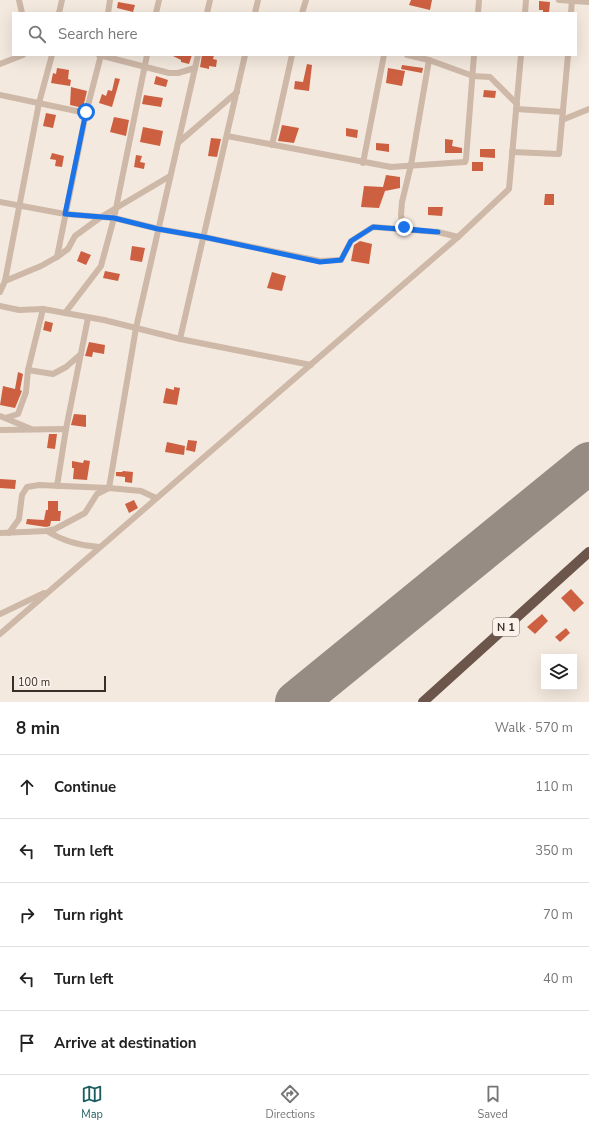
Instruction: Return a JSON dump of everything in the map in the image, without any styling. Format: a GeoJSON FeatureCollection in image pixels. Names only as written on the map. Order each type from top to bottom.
{"type":"FeatureCollection","features":[{"type":"Feature","properties":{"kind":"highway","name":"N 1"},"geometry":{"type":"LineString","coordinates":[[423,702],[589,552]]}},
{"type":"Feature","properties":{"kind":"street"},"geometry":{"type":"LineString","coordinates":[[19,0],[22,12]]}},
{"type":"Feature","properties":{"kind":"street"},"geometry":{"type":"LineString","coordinates":[[59,12],[62,0]]}},
{"type":"Feature","properties":{"kind":"street"},"geometry":{"type":"LineString","coordinates":[[108,12],[110,0]]}},
{"type":"Feature","properties":{"kind":"street"},"geometry":{"type":"LineString","coordinates":[[156,12],[159,0]]}},
{"type":"Feature","properties":{"kind":"street"},"geometry":{"type":"LineString","coordinates":[[207,12],[210,0]]}},
{"type":"Feature","properties":{"kind":"street"},"geometry":{"type":"LineString","coordinates":[[255,12],[258,0]]}},
{"type":"Feature","properties":{"kind":"street"},"geometry":{"type":"LineString","coordinates":[[302,12],[306,0]]}},
{"type":"Feature","properties":{"kind":"street"},"geometry":{"type":"LineString","coordinates":[[478,12],[479,0]]}},
{"type":"Feature","properties":{"kind":"street"},"geometry":{"type":"LineString","coordinates":[[525,12],[526,0]]}},
{"type":"Feature","properties":{"kind":"street"},"geometry":{"type":"LineString","coordinates":[[559,0],[589,2]]}},
{"type":"Feature","properties":{"kind":"street"},"geometry":{"type":"LineString","coordinates":[[571,12],[572,1]]}},
{"type":"Feature","properties":{"kind":"street"},"geometry":{"type":"LineString","coordinates":[[0,64],[20,56]]}},
{"type":"Feature","properties":{"kind":"street"},"geometry":{"type":"LineString","coordinates":[[0,292],[5,281],[39,102],[52,56]]}},
{"type":"Feature","properties":{"kind":"street"},"geometry":{"type":"LineString","coordinates":[[57,257],[86,112],[100,56]]}},
{"type":"Feature","properties":{"kind":"street"},"geometry":{"type":"LineString","coordinates":[[104,56],[173,73],[195,68]]}},
{"type":"Feature","properties":{"kind":"street"},"geometry":{"type":"LineString","coordinates":[[65,313],[101,266],[114,218],[147,56]]}},
{"type":"Feature","properties":{"kind":"street"},"geometry":{"type":"LineString","coordinates":[[109,488],[136,328],[198,56]]}},
{"type":"Feature","properties":{"kind":"street"},"geometry":{"type":"LineString","coordinates":[[180,339],[245,56]]}},
{"type":"Feature","properties":{"kind":"street"},"geometry":{"type":"LineString","coordinates":[[272,145],[292,56]]}},
{"type":"Feature","properties":{"kind":"street"},"geometry":{"type":"LineString","coordinates":[[363,163],[384,56]]}},
{"type":"Feature","properties":{"kind":"street"},"geometry":{"type":"LineString","coordinates":[[411,56],[429,60],[472,76],[490,77],[516,106],[563,112]]}},
{"type":"Feature","properties":{"kind":"street"},"geometry":{"type":"LineString","coordinates":[[227,136],[363,163],[391,167],[466,161],[474,56]]}},
{"type":"Feature","properties":{"kind":"street"},"geometry":{"type":"LineString","coordinates":[[0,634],[458,237],[509,189],[521,56]]}},
{"type":"Feature","properties":{"kind":"street"},"geometry":{"type":"LineString","coordinates":[[512,152],[559,154],[568,56]]}},
{"type":"Feature","properties":{"kind":"street"},"geometry":{"type":"LineString","coordinates":[[429,60],[411,165],[402,202],[401,222],[404,227],[408,229],[438,232],[458,237]]}},
{"type":"Feature","properties":{"kind":"street"},"geometry":{"type":"LineString","coordinates":[[178,143],[236,92]]}},
{"type":"Feature","properties":{"kind":"street"},"geometry":{"type":"LineString","coordinates":[[0,95],[86,112]]}},
{"type":"Feature","properties":{"kind":"street"},"geometry":{"type":"LineString","coordinates":[[562,120],[589,109]]}},
{"type":"Feature","properties":{"kind":"street"},"geometry":{"type":"LineString","coordinates":[[5,281],[41,266],[57,257],[68,249],[75,236],[101,216],[170,176]]}},
{"type":"Feature","properties":{"kind":"street"},"geometry":{"type":"LineString","coordinates":[[0,202],[65,214],[114,218],[158,229],[204,237],[320,262],[341,260],[351,241],[373,227],[438,232]]}},
{"type":"Feature","properties":{"kind":"street"},"geometry":{"type":"LineString","coordinates":[[0,306],[18,310],[43,309],[65,313],[180,339],[311,365]]}},
{"type":"Feature","properties":{"kind":"street"},"geometry":{"type":"LineString","coordinates":[[2,417],[18,414],[26,392],[28,370],[43,309]]}},
{"type":"Feature","properties":{"kind":"street"},"geometry":{"type":"LineString","coordinates":[[57,486],[66,429],[88,318]]}},
{"type":"Feature","properties":{"kind":"street"},"geometry":{"type":"LineString","coordinates":[[28,370],[53,374],[66,367],[81,354]]}},
{"type":"Feature","properties":{"kind":"street"},"geometry":{"type":"LineString","coordinates":[[2,417],[33,430]]}},
{"type":"Feature","properties":{"kind":"street"},"geometry":{"type":"LineString","coordinates":[[0,430],[66,429]]}},
{"type":"Feature","properties":{"kind":"street"},"geometry":{"type":"LineString","coordinates":[[9,533],[19,519],[22,495],[27,488],[57,486],[109,488],[141,491],[156,498]]}},
{"type":"Feature","properties":{"kind":"street"},"geometry":{"type":"LineString","coordinates":[[0,533],[47,531],[55,529],[85,513],[97,494],[109,488]]}},
{"type":"Feature","properties":{"kind":"street"},"geometry":{"type":"LineString","coordinates":[[47,531],[57,537],[80,545],[100,547]]}},
{"type":"Feature","properties":{"kind":"street"},"geometry":{"type":"LineString","coordinates":[[0,614],[51,590]]}},
{"type":"Feature","properties":{"kind":"building"},"geometry":{"type":"Polygon","coordinates":[[[411,0],[432,0],[430,10],[409,5],[411,0]]]}},
{"type":"Feature","properties":{"kind":"building"},"geometry":{"type":"Polygon","coordinates":[[[539,1],[550,2],[549,12],[539,10],[539,1]]]}},
{"type":"Feature","properties":{"kind":"building"},"geometry":{"type":"Polygon","coordinates":[[[118,2],[135,5],[133,12],[117,8],[118,2]]]}},
{"type":"Feature","properties":{"kind":"building"},"geometry":{"type":"Polygon","coordinates":[[[173,56],[192,56],[189,64],[181,62],[181,60],[173,56]]]}},
{"type":"Feature","properties":{"kind":"building"},"geometry":{"type":"Polygon","coordinates":[[[202,56],[214,56],[213,59],[217,60],[216,67],[209,66],[209,69],[200,67],[202,56]]]}},
{"type":"Feature","properties":{"kind":"building"},"geometry":{"type":"Polygon","coordinates":[[[307,64],[312,65],[309,91],[294,89],[295,81],[303,82],[307,64]]]}},
{"type":"Feature","properties":{"kind":"building"},"geometry":{"type":"Polygon","coordinates":[[[402,65],[423,68],[422,73],[401,69],[402,65]]]}},
{"type":"Feature","properties":{"kind":"building"},"geometry":{"type":"Polygon","coordinates":[[[57,68],[69,70],[68,79],[71,80],[70,86],[51,83],[53,73],[56,74],[57,68]]]}},
{"type":"Feature","properties":{"kind":"building"},"geometry":{"type":"Polygon","coordinates":[[[388,68],[405,71],[402,86],[386,83],[388,68]]]}},
{"type":"Feature","properties":{"kind":"building"},"geometry":{"type":"Polygon","coordinates":[[[156,76],[168,80],[166,87],[154,84],[156,76]]]}},
{"type":"Feature","properties":{"kind":"building"},"geometry":{"type":"Polygon","coordinates":[[[115,78],[120,79],[112,107],[99,103],[102,94],[106,96],[108,90],[112,91],[115,78]]]}},
{"type":"Feature","properties":{"kind":"building"},"geometry":{"type":"Polygon","coordinates":[[[71,87],[87,91],[83,108],[70,105],[71,87]]]}},
{"type":"Feature","properties":{"kind":"building"},"geometry":{"type":"Polygon","coordinates":[[[484,90],[496,91],[495,98],[483,97],[484,90]]]}},
{"type":"Feature","properties":{"kind":"building"},"geometry":{"type":"Polygon","coordinates":[[[144,95],[163,98],[161,107],[142,104],[144,95]]]}},
{"type":"Feature","properties":{"kind":"building"},"geometry":{"type":"Polygon","coordinates":[[[46,113],[56,115],[53,128],[43,126],[46,113]]]}},
{"type":"Feature","properties":{"kind":"building"},"geometry":{"type":"Polygon","coordinates":[[[114,117],[129,120],[126,136],[110,132],[114,117]]]}},
{"type":"Feature","properties":{"kind":"building"},"geometry":{"type":"Polygon","coordinates":[[[282,125],[299,128],[294,143],[278,141],[282,125]]]}},
{"type":"Feature","properties":{"kind":"building"},"geometry":{"type":"Polygon","coordinates":[[[143,127],[163,131],[160,146],[140,142],[143,127]]]}},
{"type":"Feature","properties":{"kind":"building"},"geometry":{"type":"Polygon","coordinates":[[[346,128],[358,130],[357,138],[346,136],[346,128]]]}},
{"type":"Feature","properties":{"kind":"building"},"geometry":{"type":"Polygon","coordinates":[[[211,138],[221,139],[217,157],[208,156],[211,138]]]}},
{"type":"Feature","properties":{"kind":"building"},"geometry":{"type":"Polygon","coordinates":[[[445,139],[453,140],[452,146],[462,148],[462,153],[445,153],[445,139]]]}},
{"type":"Feature","properties":{"kind":"building"},"geometry":{"type":"Polygon","coordinates":[[[376,143],[389,144],[389,152],[376,150],[376,143]]]}},
{"type":"Feature","properties":{"kind":"building"},"geometry":{"type":"Polygon","coordinates":[[[480,149],[495,149],[495,158],[480,157],[480,149]]]}},
{"type":"Feature","properties":{"kind":"building"},"geometry":{"type":"Polygon","coordinates":[[[52,153],[64,156],[62,167],[55,166],[56,160],[50,159],[52,153]]]}},
{"type":"Feature","properties":{"kind":"building"},"geometry":{"type":"Polygon","coordinates":[[[136,155],[142,156],[140,162],[145,163],[144,169],[134,167],[136,155]]]}},
{"type":"Feature","properties":{"kind":"building"},"geometry":{"type":"Polygon","coordinates":[[[472,162],[483,162],[483,171],[472,171],[472,162]]]}},
{"type":"Feature","properties":{"kind":"building"},"geometry":{"type":"Polygon","coordinates":[[[386,175],[400,177],[400,188],[385,191],[379,208],[361,207],[364,186],[383,187],[386,175]]]}},
{"type":"Feature","properties":{"kind":"building"},"geometry":{"type":"Polygon","coordinates":[[[545,194],[554,194],[554,205],[544,205],[545,194]]]}},
{"type":"Feature","properties":{"kind":"building"},"geometry":{"type":"Polygon","coordinates":[[[428,207],[443,207],[442,216],[428,215],[428,207]]]}},
{"type":"Feature","properties":{"kind":"building"},"geometry":{"type":"Polygon","coordinates":[[[360,241],[372,244],[369,264],[351,261],[354,245],[360,241]]]}},
{"type":"Feature","properties":{"kind":"building"},"geometry":{"type":"Polygon","coordinates":[[[132,246],[145,248],[142,262],[130,260],[132,246]]]}},
{"type":"Feature","properties":{"kind":"building"},"geometry":{"type":"Polygon","coordinates":[[[81,251],[91,255],[86,265],[77,261],[81,251]]]}},
{"type":"Feature","properties":{"kind":"building"},"geometry":{"type":"Polygon","coordinates":[[[105,271],[120,274],[118,281],[103,278],[105,271]]]}},
{"type":"Feature","properties":{"kind":"building"},"geometry":{"type":"Polygon","coordinates":[[[272,272],[286,276],[282,291],[267,288],[272,272]]]}},
{"type":"Feature","properties":{"kind":"building"},"geometry":{"type":"Polygon","coordinates":[[[45,321],[53,323],[51,332],[43,330],[45,321]]]}},
{"type":"Feature","properties":{"kind":"building"},"geometry":{"type":"Polygon","coordinates":[[[89,342],[105,345],[104,354],[93,352],[92,357],[85,356],[89,342]]]}},
{"type":"Feature","properties":{"kind":"building"},"geometry":{"type":"Polygon","coordinates":[[[18,372],[23,374],[20,390],[22,391],[15,408],[0,405],[3,386],[15,389],[18,372]]]}},
{"type":"Feature","properties":{"kind":"building"},"geometry":{"type":"Polygon","coordinates":[[[174,387],[180,388],[177,405],[163,403],[166,388],[174,390],[174,387]]]}},
{"type":"Feature","properties":{"kind":"building"},"geometry":{"type":"Polygon","coordinates":[[[74,414],[86,415],[86,427],[71,425],[74,414]]]}},
{"type":"Feature","properties":{"kind":"building"},"geometry":{"type":"Polygon","coordinates":[[[49,434],[57,434],[55,449],[47,448],[49,434]]]}},
{"type":"Feature","properties":{"kind":"building"},"geometry":{"type":"Polygon","coordinates":[[[188,440],[197,441],[195,452],[186,450],[188,440]]]}},
{"type":"Feature","properties":{"kind":"building"},"geometry":{"type":"Polygon","coordinates":[[[167,442],[185,446],[184,455],[165,452],[167,442]]]}},
{"type":"Feature","properties":{"kind":"building"},"geometry":{"type":"Polygon","coordinates":[[[84,460],[90,461],[87,480],[73,479],[74,468],[72,468],[72,461],[83,463],[84,460]]]}},
{"type":"Feature","properties":{"kind":"building"},"geometry":{"type":"Polygon","coordinates":[[[116,472],[133,472],[132,483],[125,482],[125,477],[116,476],[116,472]]]}},
{"type":"Feature","properties":{"kind":"building"},"geometry":{"type":"Polygon","coordinates":[[[0,479],[16,480],[15,489],[0,488],[0,479]]]}},
{"type":"Feature","properties":{"kind":"building"},"geometry":{"type":"Polygon","coordinates":[[[134,500],[138,508],[129,513],[125,504],[134,500]]]}},
{"type":"Feature","properties":{"kind":"building"},"geometry":{"type":"Polygon","coordinates":[[[48,501],[58,501],[58,511],[61,511],[60,521],[51,521],[50,526],[46,527],[26,524],[27,519],[44,520],[46,510],[48,510],[48,501]]]}},
{"type":"Feature","properties":{"kind":"building"},"geometry":{"type":"Polygon","coordinates":[[[571,589],[584,603],[574,612],[561,598],[571,589]]]}},
{"type":"Feature","properties":{"kind":"building"},"geometry":{"type":"Polygon","coordinates":[[[542,614],[548,621],[535,634],[527,627],[542,614]]]}},
{"type":"Feature","properties":{"kind":"building"},"geometry":{"type":"Polygon","coordinates":[[[566,628],[570,633],[560,642],[555,637],[566,628]]]}},
{"type":"Feature","properties":{"kind":"runway"},"geometry":{"type":"LineString","coordinates":[[296,702],[589,463]]}},
{"type":"Feature","properties":{"kind":"route"},"geometry":{"type":"LineString","coordinates":[[86,112],[65,214],[114,218],[158,229],[204,237],[320,262],[341,260],[351,241],[373,227],[438,232],[408,229],[404,227]]}}]}
